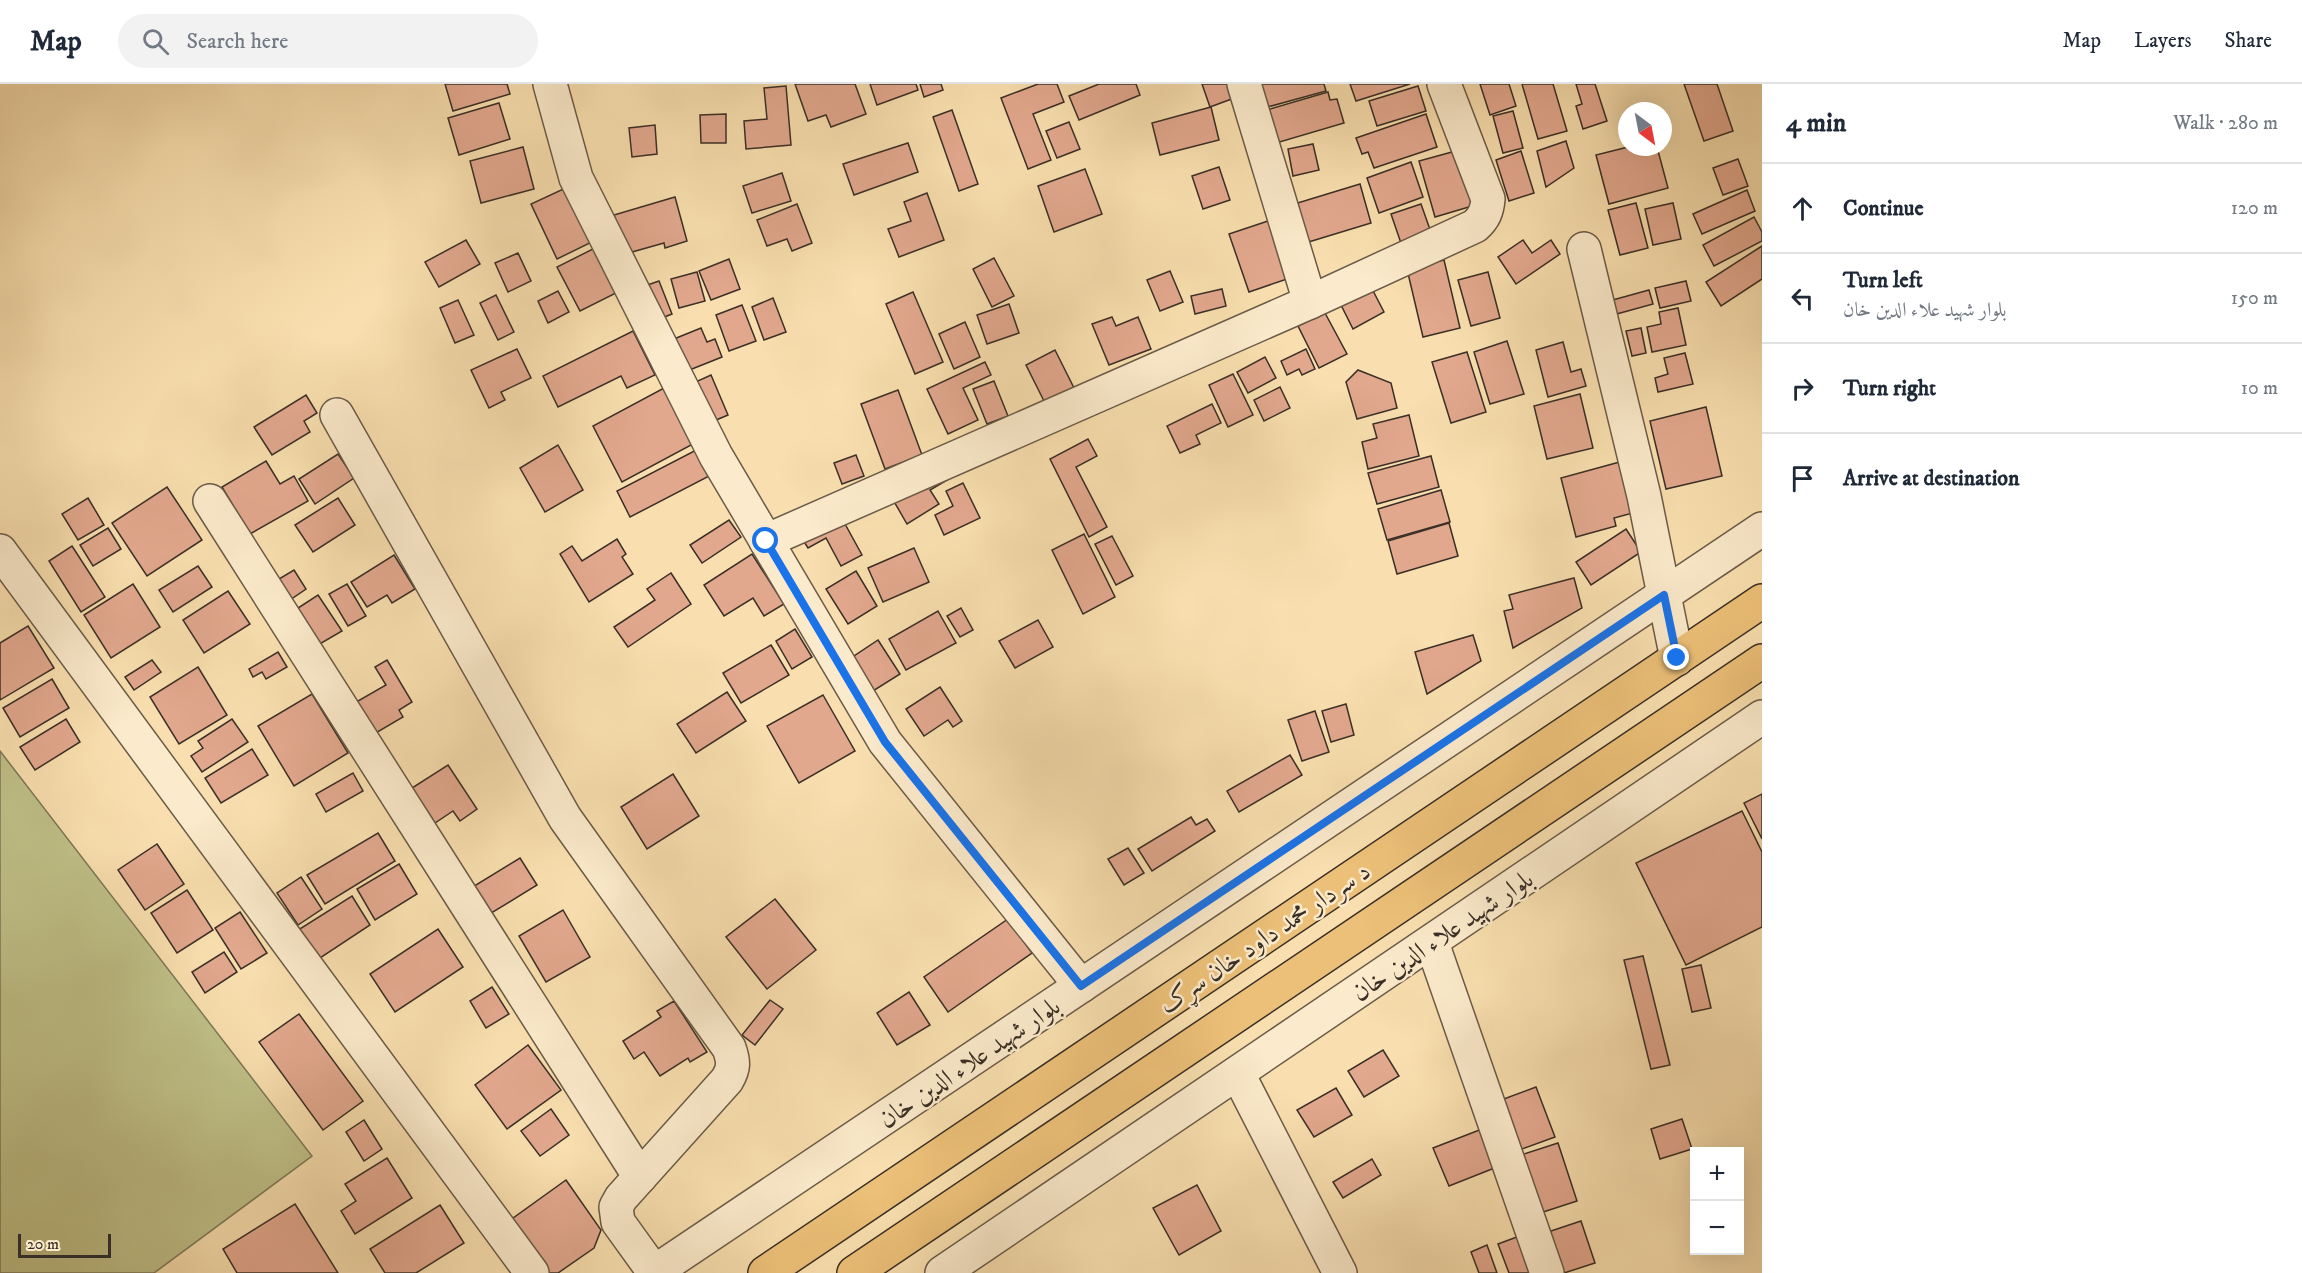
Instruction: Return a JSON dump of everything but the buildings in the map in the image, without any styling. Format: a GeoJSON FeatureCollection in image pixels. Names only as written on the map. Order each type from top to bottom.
{"type":"FeatureCollection","features":[{"type":"Feature","properties":{"kind":"highway","name":"د سردار محمد داود خان سړک"},"geometry":{"type":"LineString","coordinates":[[765,1273],[1762,601]]}},
{"type":"Feature","properties":{"kind":"highway","name":"د سردار محمد داود خان سړک"},"geometry":{"type":"LineString","coordinates":[[854,1273],[1762,661]]}},
{"type":"Feature","properties":{"kind":"street"},"geometry":{"type":"LineString","coordinates":[[550,84],[576,178],[716,456],[766,541],[885,742],[1081,986]]}},
{"type":"Feature","properties":{"kind":"street"},"geometry":{"type":"LineString","coordinates":[[1244,84],[1310,302]]}},
{"type":"Feature","properties":{"kind":"street"},"geometry":{"type":"LineString","coordinates":[[766,541],[1461,234],[1484,218],[1488,209],[1488,199],[1444,84]]}},
{"type":"Feature","properties":{"kind":"street"},"geometry":{"type":"LineString","coordinates":[[1584,249],[1644,496],[1677,658]]}},
{"type":"Feature","properties":{"kind":"street"},"geometry":{"type":"LineString","coordinates":[[337,415],[565,818],[729,1048],[734,1060],[733,1069],[727,1080],[621,1198],[616,1207],[618,1222],[654,1273]]}},
{"type":"Feature","properties":{"kind":"street"},"geometry":{"type":"LineString","coordinates":[[210,501],[640,1177]]}},
{"type":"Feature","properties":{"kind":"street","name":"بلوار شهید علاء الدین خان"},"geometry":{"type":"LineString","coordinates":[[654,1273],[1762,529]]}},
{"type":"Feature","properties":{"kind":"street"},"geometry":{"type":"LineString","coordinates":[[0,551],[532,1273]]}},
{"type":"Feature","properties":{"kind":"street","name":"بلوار شهید علاء الدین خان"},"geometry":{"type":"LineString","coordinates":[[942,1273],[1432,943],[1762,717]]}},
{"type":"Feature","properties":{"kind":"street"},"geometry":{"type":"LineString","coordinates":[[1432,943],[1547,1273]]}},
{"type":"Feature","properties":{"kind":"street"},"geometry":{"type":"LineString","coordinates":[[1238,1074],[1340,1273]]}},
{"type":"Feature","properties":{"kind":"green space"},"geometry":{"type":"Polygon","coordinates":[[[0,751],[312,1156],[154,1273],[0,1273],[0,751]]]}},
{"type":"Feature","properties":{"kind":"route"},"geometry":{"type":"LineString","coordinates":[[766,541],[885,742],[1081,986],[1664,595],[1677,658]]}}]}
